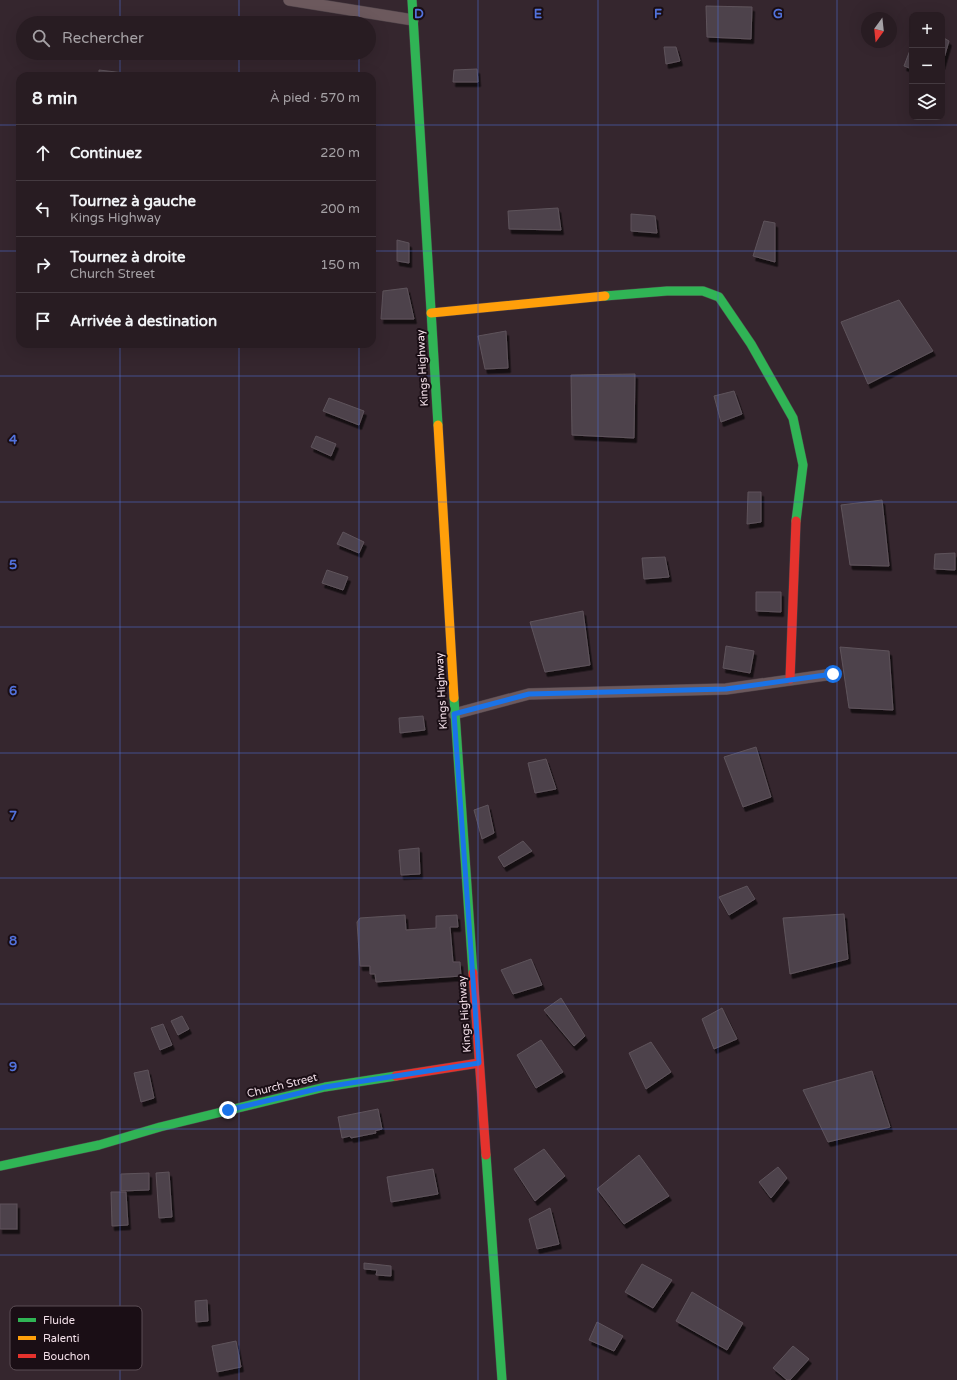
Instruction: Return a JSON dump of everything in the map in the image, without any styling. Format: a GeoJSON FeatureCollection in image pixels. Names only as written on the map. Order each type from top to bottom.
{"type":"FeatureCollection","features":[{"type":"Feature","properties":{"kind":"street"},"geometry":{"type":"LineString","coordinates":[[289,0],[413,20]]}},
{"type":"Feature","properties":{"kind":"street","name":"Kings Highway"},"geometry":{"type":"LineString","coordinates":[[412,0],[454,714],[502,1380]]}},
{"type":"Feature","properties":{"kind":"street"},"geometry":{"type":"LineString","coordinates":[[431,313],[567,298],[667,291],[703,291],[719,297],[751,344],[793,418],[803,465],[796,515],[790,679]]}},
{"type":"Feature","properties":{"kind":"street"},"geometry":{"type":"LineString","coordinates":[[454,714],[529,694],[726,689],[833,674]]}},
{"type":"Feature","properties":{"kind":"street","name":"Church Street"},"geometry":{"type":"LineString","coordinates":[[0,1166],[99,1145],[160,1128],[325,1087],[479,1063]]}},
{"type":"Feature","properties":{"kind":"building"},"geometry":{"type":"Polygon","coordinates":[[[706,6],[752,7],[751,39],[707,37],[706,6]]]}},
{"type":"Feature","properties":{"kind":"building"},"geometry":{"type":"Polygon","coordinates":[[[945,39],[949,41],[945,55],[945,39]]]}},
{"type":"Feature","properties":{"kind":"building"},"geometry":{"type":"Polygon","coordinates":[[[664,47],[676,47],[680,61],[666,64],[664,47]]]}},
{"type":"Feature","properties":{"kind":"building"},"geometry":{"type":"Polygon","coordinates":[[[909,53],[909,68],[904,66],[909,53]]]}},
{"type":"Feature","properties":{"kind":"building"},"geometry":{"type":"Polygon","coordinates":[[[477,69],[478,82],[453,82],[454,70],[477,69]]]}},
{"type":"Feature","properties":{"kind":"building"},"geometry":{"type":"Polygon","coordinates":[[[99,70],[116,72],[99,72],[99,70]]]}},
{"type":"Feature","properties":{"kind":"building"},"geometry":{"type":"Polygon","coordinates":[[[558,208],[561,230],[509,229],[508,211],[558,208]]]}},
{"type":"Feature","properties":{"kind":"building"},"geometry":{"type":"Polygon","coordinates":[[[631,214],[655,216],[657,233],[631,231],[631,214]]]}},
{"type":"Feature","properties":{"kind":"building"},"geometry":{"type":"Polygon","coordinates":[[[764,221],[775,223],[775,262],[753,256],[764,221]]]}},
{"type":"Feature","properties":{"kind":"building"},"geometry":{"type":"Polygon","coordinates":[[[397,240],[409,243],[409,263],[397,261],[397,240]]]}},
{"type":"Feature","properties":{"kind":"building"},"geometry":{"type":"Polygon","coordinates":[[[407,288],[414,319],[381,319],[383,291],[407,288]]]}},
{"type":"Feature","properties":{"kind":"building"},"geometry":{"type":"Polygon","coordinates":[[[899,300],[933,351],[868,384],[841,322],[899,300]]]}},
{"type":"Feature","properties":{"kind":"building"},"geometry":{"type":"Polygon","coordinates":[[[506,331],[508,368],[485,369],[478,336],[506,331]]]}},
{"type":"Feature","properties":{"kind":"building"},"geometry":{"type":"Polygon","coordinates":[[[635,374],[634,438],[572,435],[571,375],[635,374]]]}},
{"type":"Feature","properties":{"kind":"building"},"geometry":{"type":"Polygon","coordinates":[[[734,391],[742,414],[721,422],[714,396],[734,391]]]}},
{"type":"Feature","properties":{"kind":"building"},"geometry":{"type":"Polygon","coordinates":[[[329,398],[364,411],[359,425],[323,411],[329,398]]]}},
{"type":"Feature","properties":{"kind":"building"},"geometry":{"type":"Polygon","coordinates":[[[316,436],[336,444],[331,456],[311,447],[316,436]]]}},
{"type":"Feature","properties":{"kind":"building"},"geometry":{"type":"Polygon","coordinates":[[[748,492],[761,492],[761,522],[747,524],[748,492]]]}},
{"type":"Feature","properties":{"kind":"building"},"geometry":{"type":"Polygon","coordinates":[[[882,500],[889,566],[850,565],[841,505],[882,500]]]}},
{"type":"Feature","properties":{"kind":"building"},"geometry":{"type":"Polygon","coordinates":[[[343,532],[364,542],[359,553],[337,544],[343,532]]]}},
{"type":"Feature","properties":{"kind":"building"},"geometry":{"type":"Polygon","coordinates":[[[955,553],[955,570],[934,569],[935,554],[955,553]]]}},
{"type":"Feature","properties":{"kind":"building"},"geometry":{"type":"Polygon","coordinates":[[[665,557],[669,577],[644,579],[642,558],[665,557]]]}},
{"type":"Feature","properties":{"kind":"building"},"geometry":{"type":"Polygon","coordinates":[[[327,570],[348,577],[343,590],[322,583],[327,570]]]}},
{"type":"Feature","properties":{"kind":"building"},"geometry":{"type":"Polygon","coordinates":[[[756,592],[781,592],[781,612],[756,611],[756,592]]]}},
{"type":"Feature","properties":{"kind":"building"},"geometry":{"type":"Polygon","coordinates":[[[583,611],[590,665],[545,672],[530,622],[583,611]]]}},
{"type":"Feature","properties":{"kind":"building"},"geometry":{"type":"Polygon","coordinates":[[[726,646],[754,651],[750,673],[723,668],[726,646]]]}},
{"type":"Feature","properties":{"kind":"building"},"geometry":{"type":"Polygon","coordinates":[[[840,647],[889,651],[893,710],[849,708],[840,647]]]}},
{"type":"Feature","properties":{"kind":"building"},"geometry":{"type":"Polygon","coordinates":[[[423,716],[425,730],[400,733],[399,718],[423,716]]]}},
{"type":"Feature","properties":{"kind":"building"},"geometry":{"type":"Polygon","coordinates":[[[756,747],[771,797],[743,807],[724,757],[756,747]]]}},
{"type":"Feature","properties":{"kind":"building"},"geometry":{"type":"Polygon","coordinates":[[[546,759],[556,789],[535,793],[528,763],[546,759]]]}},
{"type":"Feature","properties":{"kind":"building"},"geometry":{"type":"Polygon","coordinates":[[[488,805],[494,833],[482,839],[474,810],[488,805]]]}},
{"type":"Feature","properties":{"kind":"building"},"geometry":{"type":"Polygon","coordinates":[[[523,841],[532,851],[504,867],[498,857],[523,841]]]}},
{"type":"Feature","properties":{"kind":"building"},"geometry":{"type":"Polygon","coordinates":[[[419,848],[420,874],[401,875],[399,850],[419,848]]]}},
{"type":"Feature","properties":{"kind":"building"},"geometry":{"type":"Polygon","coordinates":[[[747,886],[755,899],[729,915],[719,897],[747,886]]]}},
{"type":"Feature","properties":{"kind":"building"},"geometry":{"type":"Polygon","coordinates":[[[844,914],[848,959],[790,974],[783,918],[844,914]]]}},
{"type":"Feature","properties":{"kind":"building"},"geometry":{"type":"Polygon","coordinates":[[[405,915],[406,930],[436,928],[436,916],[457,915],[458,927],[450,927],[453,962],[460,962],[461,976],[376,982],[375,974],[370,974],[370,966],[360,966],[357,922],[360,918],[405,915]]]}},
{"type":"Feature","properties":{"kind":"building"},"geometry":{"type":"Polygon","coordinates":[[[531,959],[542,985],[513,994],[501,970],[531,959]]]}},
{"type":"Feature","properties":{"kind":"building"},"geometry":{"type":"Polygon","coordinates":[[[561,998],[585,1036],[574,1046],[544,1010],[561,998]]]}},
{"type":"Feature","properties":{"kind":"building"},"geometry":{"type":"Polygon","coordinates":[[[722,1008],[737,1039],[714,1049],[702,1019],[722,1008]]]}},
{"type":"Feature","properties":{"kind":"building"},"geometry":{"type":"Polygon","coordinates":[[[182,1016],[189,1029],[178,1035],[171,1021],[182,1016]]]}},
{"type":"Feature","properties":{"kind":"building"},"geometry":{"type":"Polygon","coordinates":[[[163,1024],[172,1045],[160,1050],[151,1028],[163,1024]]]}},
{"type":"Feature","properties":{"kind":"building"},"geometry":{"type":"Polygon","coordinates":[[[541,1040],[563,1072],[536,1088],[517,1055],[541,1040]]]}},
{"type":"Feature","properties":{"kind":"building"},"geometry":{"type":"Polygon","coordinates":[[[651,1042],[671,1072],[646,1089],[629,1053],[651,1042]]]}},
{"type":"Feature","properties":{"kind":"building"},"geometry":{"type":"Polygon","coordinates":[[[148,1070],[154,1098],[141,1102],[134,1073],[148,1070]]]}},
{"type":"Feature","properties":{"kind":"building"},"geometry":{"type":"Polygon","coordinates":[[[872,1071],[890,1127],[828,1142],[803,1090],[872,1071]]]}},
{"type":"Feature","properties":{"kind":"building"},"geometry":{"type":"Polygon","coordinates":[[[378,1109],[382,1129],[375,1131],[376,1133],[351,1138],[350,1136],[342,1138],[338,1117],[378,1109]]]}},
{"type":"Feature","properties":{"kind":"building"},"geometry":{"type":"Polygon","coordinates":[[[544,1149],[565,1176],[535,1201],[514,1169],[544,1149]]]}},
{"type":"Feature","properties":{"kind":"building"},"geometry":{"type":"Polygon","coordinates":[[[639,1155],[669,1196],[624,1224],[597,1189],[639,1155]]]}},
{"type":"Feature","properties":{"kind":"building"},"geometry":{"type":"Polygon","coordinates":[[[778,1167],[787,1178],[771,1198],[759,1182],[778,1167]]]}},
{"type":"Feature","properties":{"kind":"building"},"geometry":{"type":"Polygon","coordinates":[[[433,1169],[438,1194],[391,1202],[387,1177],[433,1169]]]}},
{"type":"Feature","properties":{"kind":"building"},"geometry":{"type":"Polygon","coordinates":[[[169,1172],[172,1217],[159,1218],[156,1173],[169,1172]]]}},
{"type":"Feature","properties":{"kind":"building"},"geometry":{"type":"Polygon","coordinates":[[[149,1173],[149,1190],[121,1191],[121,1174],[149,1173]]]}},
{"type":"Feature","properties":{"kind":"building"},"geometry":{"type":"Polygon","coordinates":[[[111,1192],[126,1192],[128,1225],[112,1226],[111,1192]]]}},
{"type":"Feature","properties":{"kind":"building"},"geometry":{"type":"Polygon","coordinates":[[[0,1204],[17,1204],[17,1229],[0,1229],[0,1204]]]}},
{"type":"Feature","properties":{"kind":"building"},"geometry":{"type":"Polygon","coordinates":[[[550,1208],[559,1244],[537,1249],[529,1219],[550,1208]]]}},
{"type":"Feature","properties":{"kind":"building"},"geometry":{"type":"Polygon","coordinates":[[[364,1263],[391,1266],[391,1276],[376,1275],[377,1270],[364,1269],[364,1263]]]}},
{"type":"Feature","properties":{"kind":"building"},"geometry":{"type":"Polygon","coordinates":[[[642,1264],[672,1280],[653,1308],[625,1292],[642,1264]]]}},
{"type":"Feature","properties":{"kind":"building"},"geometry":{"type":"Polygon","coordinates":[[[692,1292],[743,1323],[727,1350],[676,1321],[692,1292]]]}},
{"type":"Feature","properties":{"kind":"building"},"geometry":{"type":"Polygon","coordinates":[[[207,1300],[208,1321],[196,1322],[195,1301],[207,1300]]]}},
{"type":"Feature","properties":{"kind":"building"},"geometry":{"type":"Polygon","coordinates":[[[597,1322],[623,1336],[614,1351],[589,1340],[597,1322]]]}},
{"type":"Feature","properties":{"kind":"building"},"geometry":{"type":"Polygon","coordinates":[[[236,1341],[241,1367],[217,1372],[212,1346],[236,1341]]]}},
{"type":"Feature","properties":{"kind":"building"},"geometry":{"type":"Polygon","coordinates":[[[793,1346],[809,1359],[790,1380],[787,1380],[773,1368],[793,1346]]]}},
{"type":"Feature","properties":{"kind":"traffic: fast"},"geometry":{"type":"LineString","coordinates":[[412,0],[438,425]]}},
{"type":"Feature","properties":{"kind":"traffic: fast"},"geometry":{"type":"LineString","coordinates":[[605,296],[667,291],[703,291],[719,297],[751,344],[793,418],[803,465],[796,521]]}},
{"type":"Feature","properties":{"kind":"traffic: fast"},"geometry":{"type":"LineString","coordinates":[[454,698],[473,973]]}},
{"type":"Feature","properties":{"kind":"traffic: fast"},"geometry":{"type":"LineString","coordinates":[[0,1166],[99,1145],[160,1127],[325,1087],[396,1076]]}},
{"type":"Feature","properties":{"kind":"traffic: fast"},"geometry":{"type":"LineString","coordinates":[[486,1155],[502,1380]]}},
{"type":"Feature","properties":{"kind":"traffic: slow"},"geometry":{"type":"LineString","coordinates":[[431,313],[605,296]]}},
{"type":"Feature","properties":{"kind":"traffic: slow"},"geometry":{"type":"LineString","coordinates":[[438,425],[454,698]]}},
{"type":"Feature","properties":{"kind":"traffic: jam"},"geometry":{"type":"LineString","coordinates":[[790,679],[796,521]]}},
{"type":"Feature","properties":{"kind":"traffic: jam"},"geometry":{"type":"LineString","coordinates":[[473,973],[486,1155]]}},
{"type":"Feature","properties":{"kind":"traffic: jam"},"geometry":{"type":"LineString","coordinates":[[396,1076],[479,1063]]}},
{"type":"Feature","properties":{"kind":"route"},"geometry":{"type":"LineString","coordinates":[[228,1110],[325,1087],[479,1063],[454,714],[529,694],[627,693],[726,689],[833,674]]}}]}
